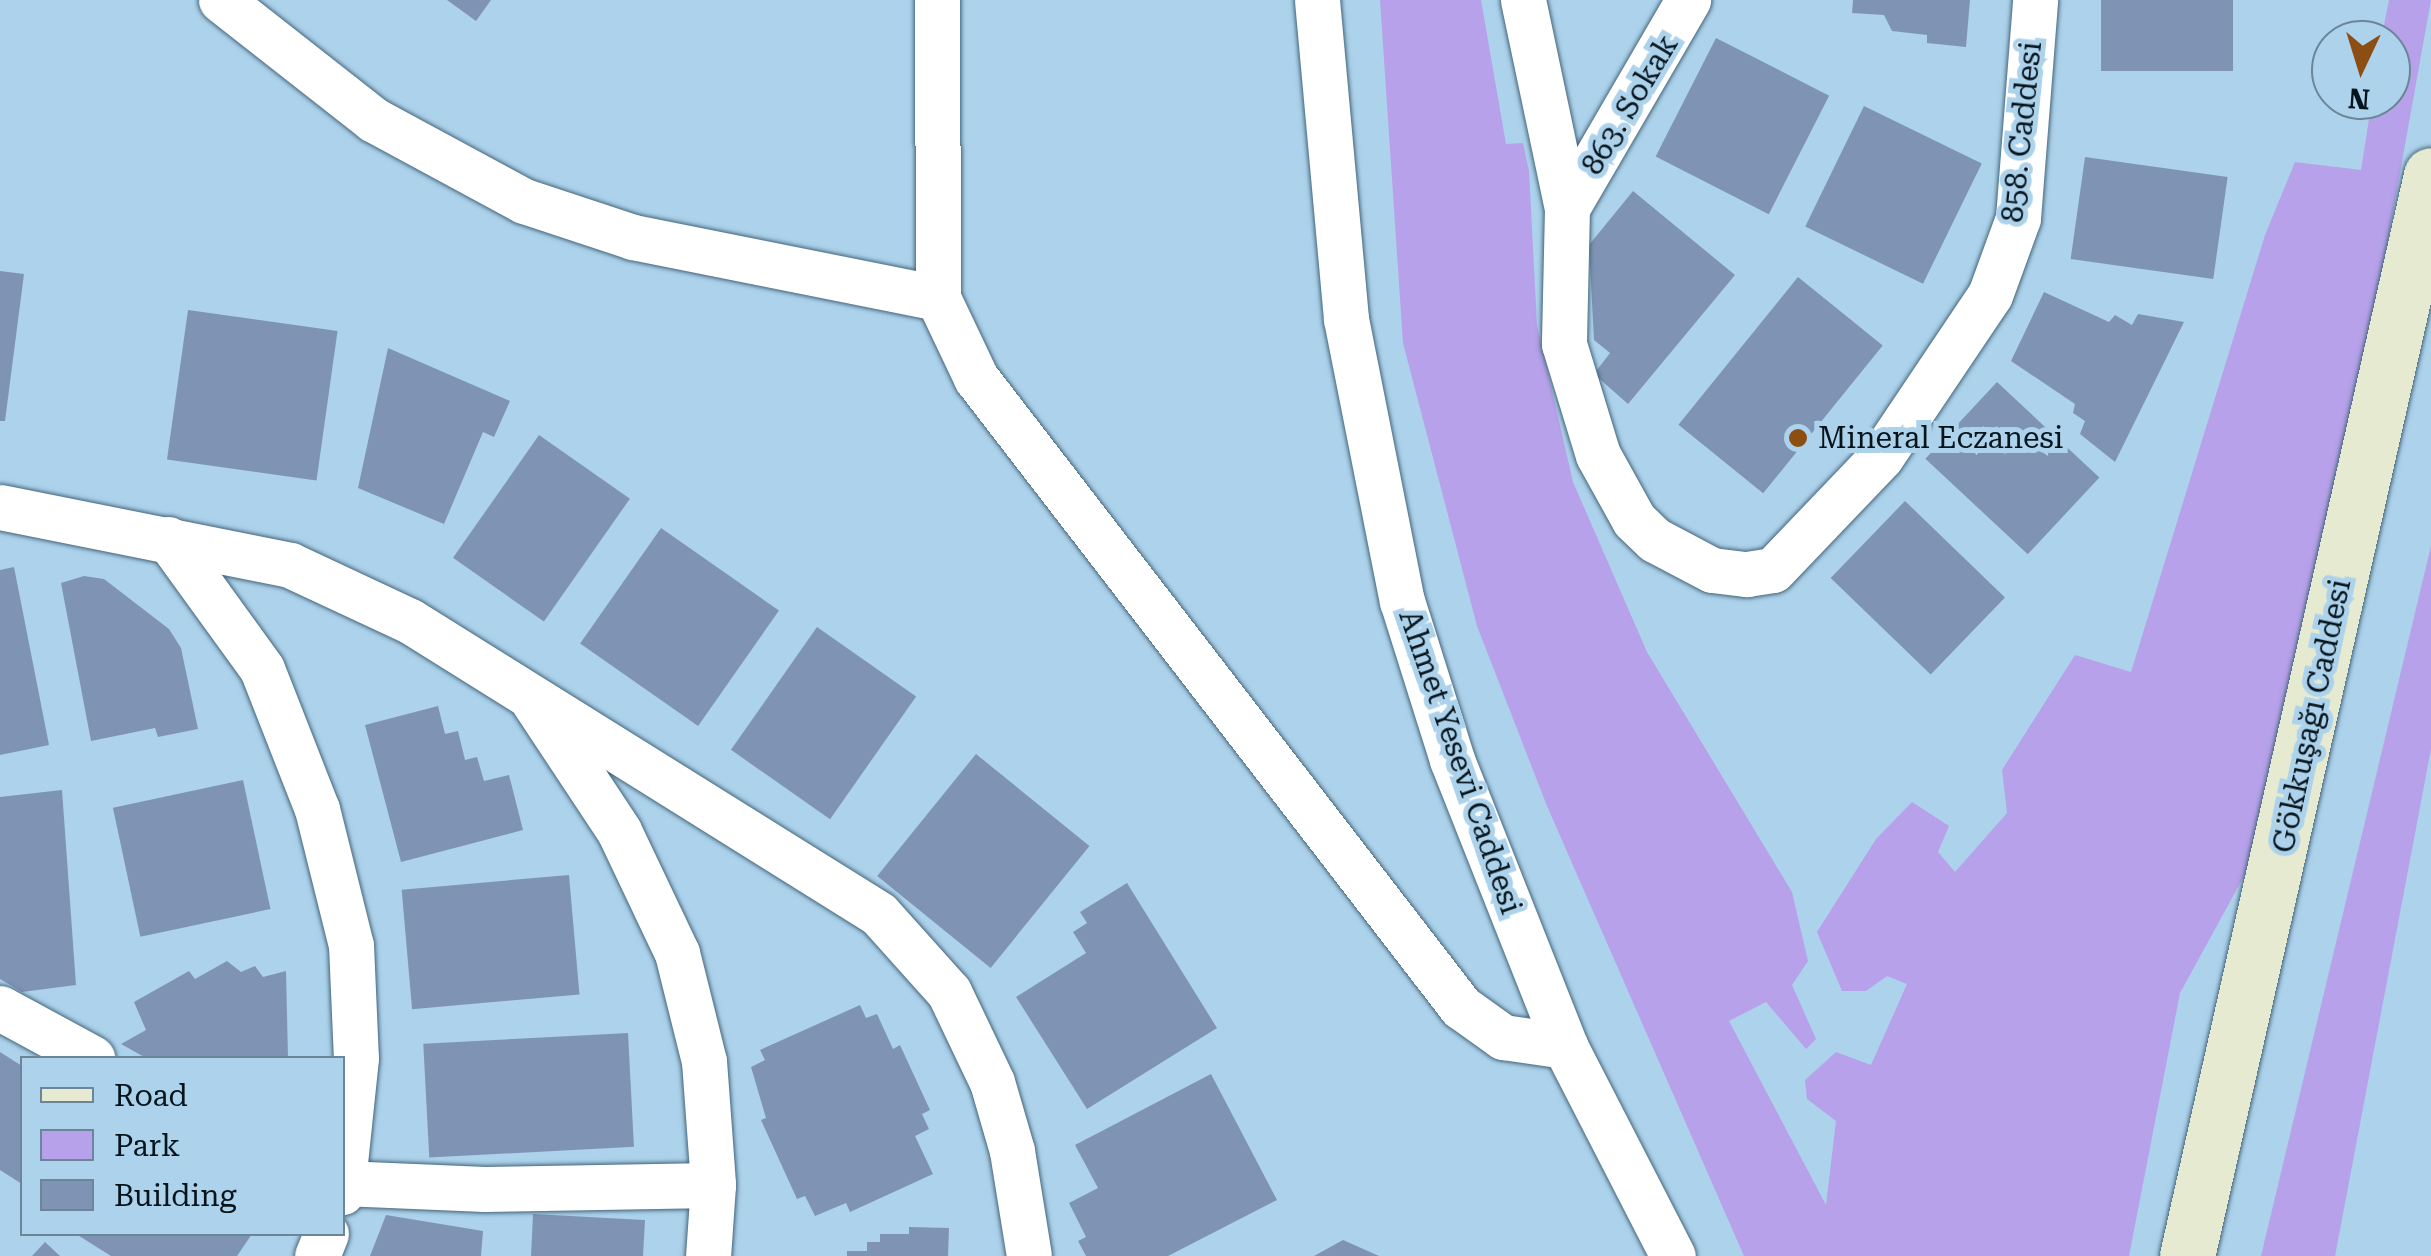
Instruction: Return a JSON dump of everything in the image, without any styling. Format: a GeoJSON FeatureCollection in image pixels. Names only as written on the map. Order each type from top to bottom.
{"type":"FeatureCollection","features":[{"type":"Feature","properties":{"kind":"street"},"geometry":{"type":"LineString","coordinates":[[222,0],[374,120],[524,201],[634,238],[938,298]]}},
{"type":"Feature","properties":{"kind":"street"},"geometry":{"type":"LineString","coordinates":[[937,0],[938,298],[961,352],[994,402],[1461,1007],[1502,1037],[1565,1046]]}},
{"type":"Feature","properties":{"kind":"street","name":"Ahmet Yesevi Caddesi"},"geometry":{"type":"LineString","coordinates":[[1316,0],[1346,320],[1378,505],[1452,760],[1565,1046],[1673,1256]]}},
{"type":"Feature","properties":{"kind":"street","name":"858. Caddesi"},"geometry":{"type":"LineString","coordinates":[[1523,0],[1567,208],[1564,344],[1583,416],[1613,487],[1634,520],[1684,559],[1712,570],[1772,570],[1881,457],[1990,295],[2018,218],[2035,0]]}},
{"type":"Feature","properties":{"kind":"street","name":"863. Sokak"},"geometry":{"type":"LineString","coordinates":[[1567,208],[1688,0]]}},
{"type":"Feature","properties":{"kind":"street","name":"Gökkuşağı Caddesi"},"geometry":{"type":"LineString","coordinates":[[2188,1256],[2431,175]]}},
{"type":"Feature","properties":{"kind":"street"},"geometry":{"type":"LineString","coordinates":[[0,507],[290,565],[410,621],[524,687],[878,914],[949,992],[992,1082],[1012,1151],[1029,1256]]}},
{"type":"Feature","properties":{"kind":"street"},"geometry":{"type":"LineString","coordinates":[[168,539],[262,669],[318,809],[351,945],[356,1058],[345,1175]]}},
{"type":"Feature","properties":{"kind":"street"},"geometry":{"type":"LineString","coordinates":[[524,687],[619,832],[677,953],[704,1061],[713,1185],[708,1256]]}},
{"type":"Feature","properties":{"kind":"street"},"geometry":{"type":"LineString","coordinates":[[0,1008],[88,1056]]}},
{"type":"Feature","properties":{"kind":"street"},"geometry":{"type":"LineString","coordinates":[[345,1186],[713,1185]]}},
{"type":"Feature","properties":{"kind":"green space"},"geometry":{"type":"Polygon","coordinates":[[[1380,0],[1481,0],[1506,144],[1523,143],[1529,171],[1537,325],[1573,482],[1647,652],[1792,892],[1808,961],[1792,985],[1816,1039],[1806,1049],[1766,1002],[1729,1021],[1826,1205],[1836,1121],[1807,1099],[1805,1080],[1836,1052],[1871,1065],[1907,984],[1887,976],[1866,991],[1842,991],[1817,932],[1876,839],[1912,802],[1949,826],[1938,852],[1955,872],[2007,813],[2002,770],[2075,655],[2131,672],[2265,235],[2295,162],[2361,170],[2369,120],[2409,120],[2382,273],[2249,867],[2180,993],[2129,1256],[1744,1256],[1547,806],[1477,626],[1403,343],[1380,0]]]}},
{"type":"Feature","properties":{"kind":"green space"},"geometry":{"type":"Polygon","coordinates":[[[2389,0],[2431,0],[2411,111],[2411,20],[2385,20],[2389,0]]]}},
{"type":"Feature","properties":{"kind":"green space"},"geometry":{"type":"Polygon","coordinates":[[[2431,546],[2431,749],[2335,1256],[2261,1256],[2431,546]]]}},
{"type":"Feature","properties":{"kind":"building"},"geometry":{"type":"Polygon","coordinates":[[[447,0],[491,0],[476,21],[447,0]]]}},
{"type":"Feature","properties":{"kind":"building"},"geometry":{"type":"Polygon","coordinates":[[[1853,0],[1970,0],[1966,47],[1927,43],[1927,35],[1892,31],[1884,15],[1852,13],[1853,0]]]}},
{"type":"Feature","properties":{"kind":"building"},"geometry":{"type":"Polygon","coordinates":[[[2101,0],[2233,0],[2233,71],[2101,71],[2101,0]]]}},
{"type":"Feature","properties":{"kind":"building"},"geometry":{"type":"Polygon","coordinates":[[[1716,38],[1829,96],[1769,214],[1656,157],[1716,38]]]}},
{"type":"Feature","properties":{"kind":"building"},"geometry":{"type":"Polygon","coordinates":[[[1864,106],[1982,163],[1923,284],[1805,226],[1864,106]]]}},
{"type":"Feature","properties":{"kind":"building"},"geometry":{"type":"Polygon","coordinates":[[[2085,157],[2228,177],[2213,279],[2071,259],[2085,157]]]}},
{"type":"Feature","properties":{"kind":"building"},"geometry":{"type":"Polygon","coordinates":[[[1633,191],[1735,275],[1628,404],[1594,374],[1610,353],[1594,340],[1589,245],[1633,191]]]}},
{"type":"Feature","properties":{"kind":"building"},"geometry":{"type":"Polygon","coordinates":[[[0,271],[24,274],[5,421],[0,421],[0,271]]]}},
{"type":"Feature","properties":{"kind":"building"},"geometry":{"type":"Polygon","coordinates":[[[1798,277],[1883,346],[1763,493],[1678,425],[1798,277]]]}},
{"type":"Feature","properties":{"kind":"building"},"geometry":{"type":"Polygon","coordinates":[[[2044,292],[2109,322],[2115,315],[2132,325],[2138,314],[2184,322],[2115,462],[2080,434],[2085,421],[2073,413],[2075,404],[2011,361],[2044,292]]]}},
{"type":"Feature","properties":{"kind":"building"},"geometry":{"type":"Polygon","coordinates":[[[188,310],[338,331],[317,481],[167,460],[188,310]]]}},
{"type":"Feature","properties":{"kind":"building"},"geometry":{"type":"Polygon","coordinates":[[[388,348],[510,401],[494,437],[483,432],[444,524],[358,488],[388,348]]]}},
{"type":"Feature","properties":{"kind":"building"},"geometry":{"type":"Polygon","coordinates":[[[1997,382],[2099,477],[2028,554],[1925,459],[1997,382]]]}},
{"type":"Feature","properties":{"kind":"building"},"geometry":{"type":"Polygon","coordinates":[[[539,435],[630,499],[544,622],[453,558],[539,435]]]}},
{"type":"Feature","properties":{"kind":"building"},"geometry":{"type":"Polygon","coordinates":[[[1905,501],[2005,598],[1931,675],[1831,578],[1905,501]]]}},
{"type":"Feature","properties":{"kind":"building"},"geometry":{"type":"Polygon","coordinates":[[[661,528],[779,611],[698,726],[580,644],[661,528]]]}},
{"type":"Feature","properties":{"kind":"building"},"geometry":{"type":"Polygon","coordinates":[[[14,567],[49,745],[0,755],[0,570],[14,567]]]}},
{"type":"Feature","properties":{"kind":"building"},"geometry":{"type":"Polygon","coordinates":[[[84,576],[104,579],[169,629],[181,648],[198,729],[158,737],[155,728],[91,741],[61,583],[84,576]]]}},
{"type":"Feature","properties":{"kind":"building"},"geometry":{"type":"Polygon","coordinates":[[[817,627],[916,696],[830,819],[731,750],[817,627]]]}},
{"type":"Feature","properties":{"kind":"building"},"geometry":{"type":"Polygon","coordinates":[[[438,706],[445,734],[458,731],[465,760],[477,757],[484,781],[509,775],[523,830],[401,862],[365,725],[438,706]]]}},
{"type":"Feature","properties":{"kind":"building"},"geometry":{"type":"Polygon","coordinates":[[[976,754],[1089,846],[991,968],[877,876],[976,754]]]}},
{"type":"Feature","properties":{"kind":"building"},"geometry":{"type":"Polygon","coordinates":[[[243,780],[270,909],[140,937],[113,808],[243,780]]]}},
{"type":"Feature","properties":{"kind":"building"},"geometry":{"type":"Polygon","coordinates":[[[62,790],[76,985],[22,992],[0,979],[0,797],[62,790]]]}},
{"type":"Feature","properties":{"kind":"building"},"geometry":{"type":"Polygon","coordinates":[[[569,875],[579,995],[412,1009],[402,890],[569,875]]]}},
{"type":"Feature","properties":{"kind":"building"},"geometry":{"type":"Polygon","coordinates":[[[1127,883],[1217,1028],[1087,1109],[1016,997],[1086,953],[1073,932],[1087,923],[1080,912],[1127,883]]]}},
{"type":"Feature","properties":{"kind":"building"},"geometry":{"type":"Polygon","coordinates":[[[227,961],[241,972],[255,966],[263,977],[286,971],[288,1056],[142,1056],[121,1044],[146,1030],[134,1002],[189,971],[195,979],[227,961]]]}},
{"type":"Feature","properties":{"kind":"building"},"geometry":{"type":"Polygon","coordinates":[[[860,1005],[866,1018],[877,1014],[893,1049],[900,1045],[930,1110],[922,1114],[929,1129],[915,1136],[933,1174],[850,1212],[846,1203],[815,1216],[805,1196],[797,1199],[761,1120],[766,1118],[751,1067],[765,1060],[760,1050],[860,1005]]]}},
{"type":"Feature","properties":{"kind":"building"},"geometry":{"type":"Polygon","coordinates":[[[628,1033],[634,1147],[429,1158],[423,1044],[628,1033]]]}},
{"type":"Feature","properties":{"kind":"building"},"geometry":{"type":"Polygon","coordinates":[[[0,1052],[20,1065],[20,1183],[0,1170],[0,1052]]]}},
{"type":"Feature","properties":{"kind":"building"},"geometry":{"type":"Polygon","coordinates":[[[1211,1074],[1277,1200],[1168,1256],[1086,1256],[1078,1241],[1086,1237],[1069,1203],[1098,1188],[1075,1145],[1211,1074]]]}},
{"type":"Feature","properties":{"kind":"building"},"geometry":{"type":"Polygon","coordinates":[[[533,1214],[645,1220],[643,1256],[531,1256],[533,1214]]]}},
{"type":"Feature","properties":{"kind":"building"},"geometry":{"type":"Polygon","coordinates":[[[386,1215],[483,1231],[481,1256],[370,1256],[386,1215]]]}},
{"type":"Feature","properties":{"kind":"building"},"geometry":{"type":"Polygon","coordinates":[[[909,1227],[949,1228],[948,1256],[847,1256],[847,1251],[867,1251],[867,1242],[880,1242],[880,1234],[909,1234],[909,1227]]]}},
{"type":"Feature","properties":{"kind":"building"},"geometry":{"type":"Polygon","coordinates":[[[79,1236],[251,1236],[237,1256],[111,1256],[79,1236]]]}},
{"type":"Feature","properties":{"kind":"building"},"geometry":{"type":"Polygon","coordinates":[[[1343,1240],[1379,1256],[1314,1256],[1343,1240]]]}},
{"type":"Feature","properties":{"kind":"building"},"geometry":{"type":"Polygon","coordinates":[[[45,1242],[60,1256],[32,1256],[45,1242]]]}},
{"type":"Feature","properties":{"kind":"place","name":"Mineral Eczanesi"},"geometry":{"type":"Point","coordinates":[1798,438]}}]}
